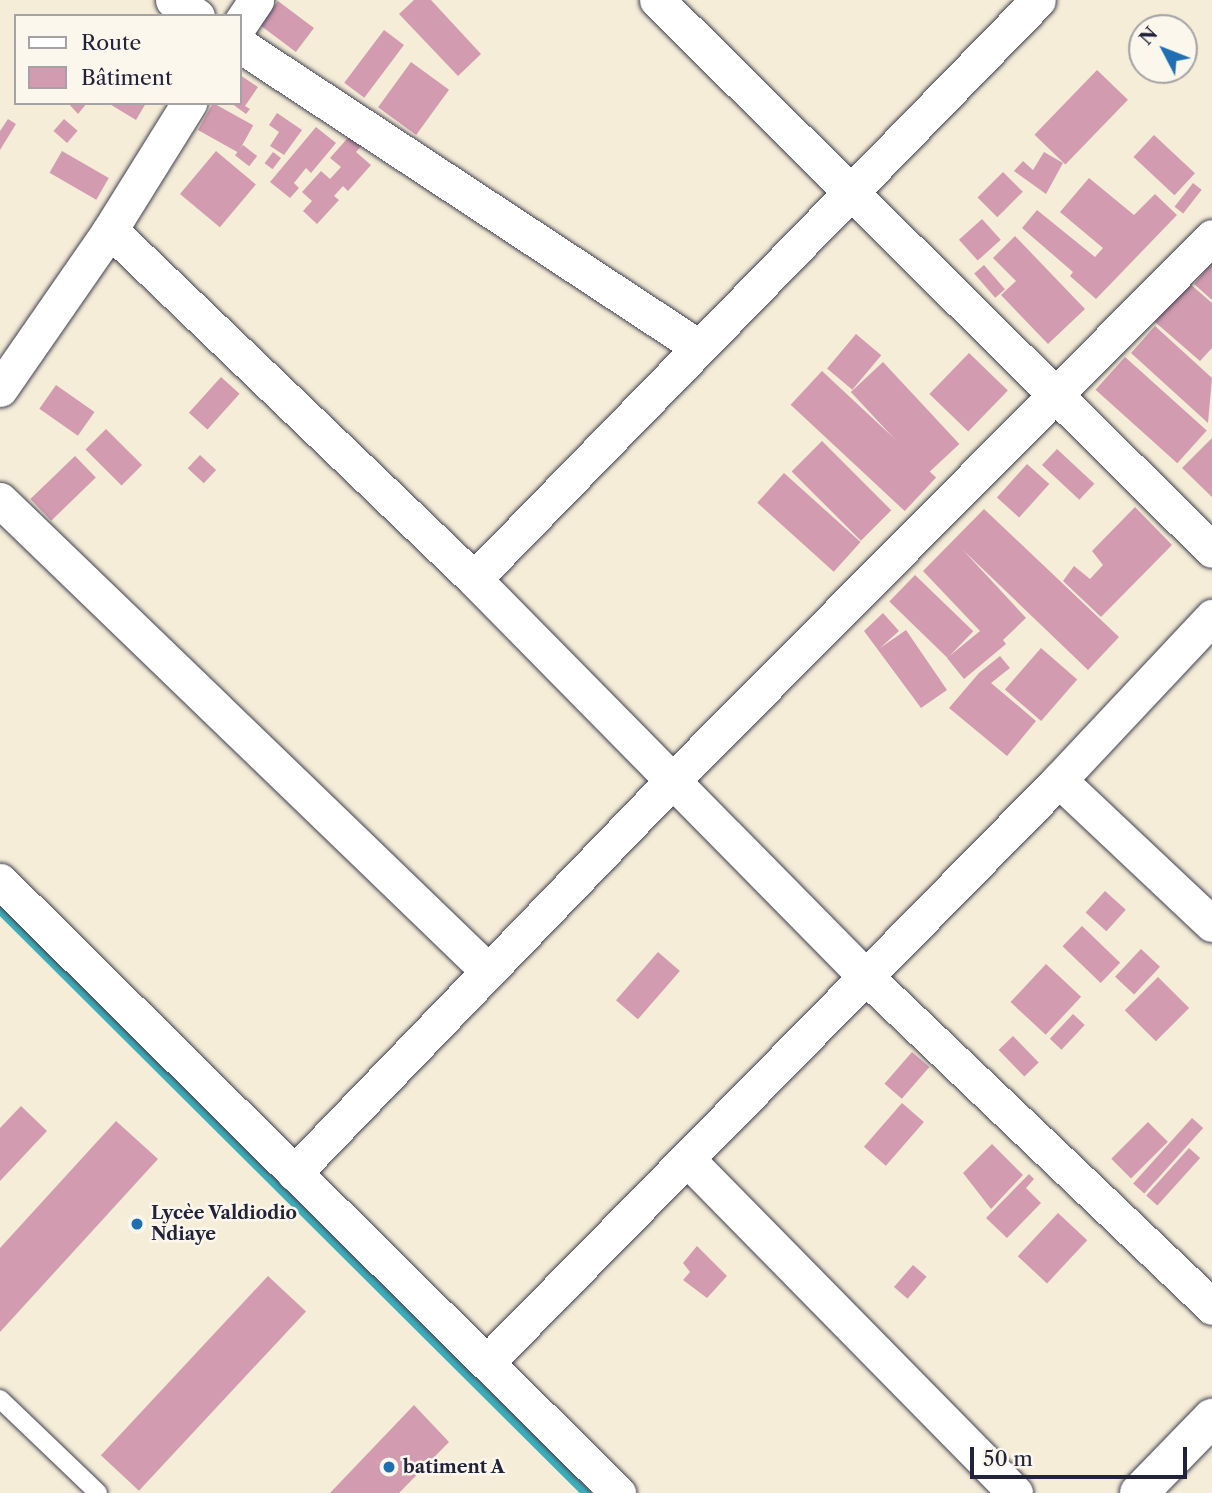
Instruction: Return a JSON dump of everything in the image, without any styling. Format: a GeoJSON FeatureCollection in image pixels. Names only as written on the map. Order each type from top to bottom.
{"type":"FeatureCollection","features":[{"type":"Feature","properties":{"kind":"street"},"geometry":{"type":"LineString","coordinates":[[173,0],[194,14]]}},
{"type":"Feature","properties":{"kind":"street"},"geometry":{"type":"LineString","coordinates":[[242,21],[256,0]]}},
{"type":"Feature","properties":{"kind":"street"},"geometry":{"type":"LineString","coordinates":[[657,0],[1212,550]]}},
{"type":"Feature","properties":{"kind":"street"},"geometry":{"type":"LineString","coordinates":[[474,579],[697,346],[1038,0]]}},
{"type":"Feature","properties":{"kind":"street"},"geometry":{"type":"LineString","coordinates":[[242,45],[697,346]]}},
{"type":"Feature","properties":{"kind":"street"},"geometry":{"type":"LineString","coordinates":[[0,390],[110,230],[188,105]]}},
{"type":"Feature","properties":{"kind":"street"},"geometry":{"type":"LineString","coordinates":[[110,230],[474,579],[670,783],[864,976],[1212,1307]]}},
{"type":"Feature","properties":{"kind":"street"},"geometry":{"type":"LineString","coordinates":[[294,1173],[670,783],[1055,392],[1212,237]]}},
{"type":"Feature","properties":{"kind":"street"},"geometry":{"type":"LineString","coordinates":[[0,500],[487,971]]}},
{"type":"Feature","properties":{"kind":"street"},"geometry":{"type":"LineString","coordinates":[[487,1362],[1059,780],[1212,617]]}},
{"type":"Feature","properties":{"kind":"street"},"geometry":{"type":"LineString","coordinates":[[1059,780],[1212,923]]}},
{"type":"Feature","properties":{"kind":"street"},"geometry":{"type":"LineString","coordinates":[[0,881],[618,1493]]}},
{"type":"Feature","properties":{"kind":"street"},"geometry":{"type":"LineString","coordinates":[[687,1159],[1015,1493]]}},
{"type":"Feature","properties":{"kind":"street"},"geometry":{"type":"LineString","coordinates":[[1139,1493],[1212,1418]]}},
{"type":"Feature","properties":{"kind":"lane"},"geometry":{"type":"LineString","coordinates":[[0,1399],[98,1493]]}},
{"type":"Feature","properties":{"kind":"building"},"geometry":{"type":"Polygon","coordinates":[[[414,0],[431,0],[481,54],[458,76],[399,14],[414,0]]]}},
{"type":"Feature","properties":{"kind":"building"},"geometry":{"type":"Polygon","coordinates":[[[278,1],[314,28],[296,52],[260,25],[278,1]]]}},
{"type":"Feature","properties":{"kind":"building"},"geometry":{"type":"Polygon","coordinates":[[[384,30],[404,45],[364,98],[344,83],[384,30]]]}},
{"type":"Feature","properties":{"kind":"building"},"geometry":{"type":"Polygon","coordinates":[[[411,62],[449,90],[416,135],[378,107],[411,62]]]}},
{"type":"Feature","properties":{"kind":"building"},"geometry":{"type":"Polygon","coordinates":[[[1097,70],[1128,100],[1065,165],[1034,135],[1097,70]]]}},
{"type":"Feature","properties":{"kind":"building"},"geometry":{"type":"Polygon","coordinates":[[[242,76],[258,87],[245,106],[250,109],[246,114],[234,105],[242,105],[242,76]]]}},
{"type":"Feature","properties":{"kind":"building"},"geometry":{"type":"Polygon","coordinates":[[[70,105],[85,105],[78,114],[70,105]]]}},
{"type":"Feature","properties":{"kind":"building"},"geometry":{"type":"Polygon","coordinates":[[[111,105],[145,105],[136,120],[111,105]]]}},
{"type":"Feature","properties":{"kind":"building"},"geometry":{"type":"Polygon","coordinates":[[[212,105],[253,125],[238,152],[198,130],[212,105]]]}},
{"type":"Feature","properties":{"kind":"building"},"geometry":{"type":"Polygon","coordinates":[[[277,113],[302,130],[284,155],[270,146],[279,132],[269,125],[277,113]]]}},
{"type":"Feature","properties":{"kind":"building"},"geometry":{"type":"Polygon","coordinates":[[[8,119],[16,124],[0,150],[0,131],[8,119]]]}},
{"type":"Feature","properties":{"kind":"building"},"geometry":{"type":"Polygon","coordinates":[[[64,119],[78,131],[67,143],[54,131],[64,119]]]}},
{"type":"Feature","properties":{"kind":"building"},"geometry":{"type":"Polygon","coordinates":[[[316,127],[336,143],[311,173],[306,168],[294,183],[299,188],[290,198],[270,182],[316,127]]]}},
{"type":"Feature","properties":{"kind":"building"},"geometry":{"type":"Polygon","coordinates":[[[353,132],[365,142],[356,152],[371,165],[348,191],[343,186],[334,196],[339,200],[317,224],[303,211],[312,201],[302,192],[321,171],[330,179],[341,167],[330,158],[353,132]]]}},
{"type":"Feature","properties":{"kind":"building"},"geometry":{"type":"Polygon","coordinates":[[[1154,135],[1195,173],[1174,195],[1134,157],[1154,135]]]}},
{"type":"Feature","properties":{"kind":"building"},"geometry":{"type":"Polygon","coordinates":[[[243,145],[257,156],[249,166],[235,155],[243,145]]]}},
{"type":"Feature","properties":{"kind":"building"},"geometry":{"type":"Polygon","coordinates":[[[62,151],[109,178],[96,200],[50,173],[62,151]]]}},
{"type":"Feature","properties":{"kind":"building"},"geometry":{"type":"Polygon","coordinates":[[[216,151],[256,184],[220,227],[180,194],[216,151]]]}},
{"type":"Feature","properties":{"kind":"building"},"geometry":{"type":"Polygon","coordinates":[[[273,152],[281,158],[273,169],[265,163],[273,152]]]}},
{"type":"Feature","properties":{"kind":"building"},"geometry":{"type":"Polygon","coordinates":[[[1044,152],[1063,163],[1046,194],[1014,171],[1023,161],[1033,170],[1044,152]]]}},
{"type":"Feature","properties":{"kind":"building"},"geometry":{"type":"Polygon","coordinates":[[[1003,172],[1023,192],[997,217],[978,197],[1003,172]]]}},
{"type":"Feature","properties":{"kind":"building"},"geometry":{"type":"Polygon","coordinates":[[[1089,178],[1134,215],[1155,194],[1177,215],[1096,299],[1070,276],[1073,272],[1022,228],[1037,210],[1095,257],[1103,248],[1060,212],[1089,178]]]}},
{"type":"Feature","properties":{"kind":"building"},"geometry":{"type":"Polygon","coordinates":[[[1193,183],[1202,190],[1183,213],[1175,207],[1193,183]]]}},
{"type":"Feature","properties":{"kind":"building"},"geometry":{"type":"Polygon","coordinates":[[[982,219],[1001,240],[978,261],[959,240],[982,219]]]}},
{"type":"Feature","properties":{"kind":"building"},"geometry":{"type":"Polygon","coordinates":[[[1015,236],[1085,309],[1048,344],[1001,295],[1016,281],[993,258],[1015,236]]]}},
{"type":"Feature","properties":{"kind":"building"},"geometry":{"type":"Polygon","coordinates":[[[1212,263],[1212,300],[1194,284],[1212,263]]]}},
{"type":"Feature","properties":{"kind":"building"},"geometry":{"type":"Polygon","coordinates":[[[984,265],[1005,289],[995,298],[974,274],[984,265]]]}},
{"type":"Feature","properties":{"kind":"building"},"geometry":{"type":"Polygon","coordinates":[[[1189,283],[1212,303],[1212,348],[1200,361],[1155,322],[1189,283]]]}},
{"type":"Feature","properties":{"kind":"building"},"geometry":{"type":"Polygon","coordinates":[[[1155,326],[1212,378],[1208,423],[1131,353],[1155,326]]]}},
{"type":"Feature","properties":{"kind":"building"},"geometry":{"type":"Polygon","coordinates":[[[856,334],[881,355],[852,390],[827,368],[856,334]]]}},
{"type":"Feature","properties":{"kind":"building"},"geometry":{"type":"Polygon","coordinates":[[[969,353],[1008,391],[968,432],[929,394],[969,353]]]}},
{"type":"Feature","properties":{"kind":"building"},"geometry":{"type":"Polygon","coordinates":[[[1125,357],[1207,431],[1177,463],[1096,390],[1125,357]]]}},
{"type":"Feature","properties":{"kind":"building"},"geometry":{"type":"Polygon","coordinates":[[[883,362],[959,444],[927,474],[851,392],[883,362]]]}},
{"type":"Feature","properties":{"kind":"building"},"geometry":{"type":"Polygon","coordinates":[[[822,371],[936,477],[905,511],[791,405],[822,371]]]}},
{"type":"Feature","properties":{"kind":"building"},"geometry":{"type":"Polygon","coordinates":[[[221,377],[240,394],[207,429],[189,413],[221,377]]]}},
{"type":"Feature","properties":{"kind":"building"},"geometry":{"type":"Polygon","coordinates":[[[56,385],[95,412],[78,436],[39,409],[56,385]]]}},
{"type":"Feature","properties":{"kind":"building"},"geometry":{"type":"Polygon","coordinates":[[[106,429],[142,465],[122,486],[85,450],[106,429]]]}},
{"type":"Feature","properties":{"kind":"building"},"geometry":{"type":"Polygon","coordinates":[[[1212,438],[1212,497],[1182,468],[1212,438]]]}},
{"type":"Feature","properties":{"kind":"building"},"geometry":{"type":"Polygon","coordinates":[[[822,441],[891,510],[861,541],[792,471],[822,441]]]}},
{"type":"Feature","properties":{"kind":"building"},"geometry":{"type":"Polygon","coordinates":[[[1057,449],[1094,484],[1079,500],[1042,465],[1057,449]]]}},
{"type":"Feature","properties":{"kind":"building"},"geometry":{"type":"Polygon","coordinates":[[[200,455],[216,470],[204,483],[188,468],[200,455]]]}},
{"type":"Feature","properties":{"kind":"building"},"geometry":{"type":"Polygon","coordinates":[[[75,456],[96,478],[51,521],[30,499],[75,456]]]}},
{"type":"Feature","properties":{"kind":"building"},"geometry":{"type":"Polygon","coordinates":[[[1027,464],[1049,484],[1019,518],[997,497],[1027,464]]]}},
{"type":"Feature","properties":{"kind":"building"},"geometry":{"type":"Polygon","coordinates":[[[784,473],[861,542],[834,572],[757,503],[784,473]]]}},
{"type":"Feature","properties":{"kind":"building"},"geometry":{"type":"Polygon","coordinates":[[[1135,507],[1172,545],[1101,617],[1063,581],[1074,566],[1090,579],[1103,565],[1092,551],[1135,507]]]}},
{"type":"Feature","properties":{"kind":"building"},"geometry":{"type":"Polygon","coordinates":[[[984,509],[1119,637],[1088,670],[963,550],[1026,618],[1003,640],[1006,644],[964,679],[947,658],[980,631],[923,571],[984,509]]]}},
{"type":"Feature","properties":{"kind":"building"},"geometry":{"type":"Polygon","coordinates":[[[915,575],[973,631],[948,658],[889,602],[915,575]]]}},
{"type":"Feature","properties":{"kind":"building"},"geometry":{"type":"Polygon","coordinates":[[[883,613],[899,631],[880,648],[906,630],[947,690],[921,708],[864,631],[883,613]]]}},
{"type":"Feature","properties":{"kind":"building"},"geometry":{"type":"Polygon","coordinates":[[[1041,648],[1077,679],[1041,721],[1005,690],[1041,648]]]}},
{"type":"Feature","properties":{"kind":"building"},"geometry":{"type":"Polygon","coordinates":[[[1000,656],[1010,668],[991,683],[1036,721],[1007,756],[949,708],[979,673],[1000,656]]]}},
{"type":"Feature","properties":{"kind":"building"},"geometry":{"type":"Polygon","coordinates":[[[1105,891],[1126,910],[1106,931],[1086,913],[1105,891]]]}},
{"type":"Feature","properties":{"kind":"building"},"geometry":{"type":"Polygon","coordinates":[[[1082,926],[1120,963],[1101,983],[1063,946],[1082,926]]]}},
{"type":"Feature","properties":{"kind":"building"},"geometry":{"type":"Polygon","coordinates":[[[1141,949],[1160,967],[1134,995],[1115,977],[1141,949]]]}},
{"type":"Feature","properties":{"kind":"building"},"geometry":{"type":"Polygon","coordinates":[[[658,952],[680,971],[638,1019],[616,1000],[658,952]]]}},
{"type":"Feature","properties":{"kind":"building"},"geometry":{"type":"Polygon","coordinates":[[[1046,964],[1081,997],[1046,1035],[1011,1002],[1046,964]]]}},
{"type":"Feature","properties":{"kind":"building"},"geometry":{"type":"Polygon","coordinates":[[[1158,977],[1189,1008],[1156,1041],[1125,1010],[1158,977]]]}},
{"type":"Feature","properties":{"kind":"building"},"geometry":{"type":"Polygon","coordinates":[[[1073,1014],[1085,1025],[1062,1050],[1050,1039],[1073,1014]]]}},
{"type":"Feature","properties":{"kind":"building"},"geometry":{"type":"Polygon","coordinates":[[[1013,1036],[1039,1063],[1024,1077],[999,1050],[1013,1036]]]}},
{"type":"Feature","properties":{"kind":"building"},"geometry":{"type":"Polygon","coordinates":[[[912,1052],[929,1067],[902,1099],[884,1084],[912,1052]]]}},
{"type":"Feature","properties":{"kind":"building"},"geometry":{"type":"Polygon","coordinates":[[[902,1103],[924,1122],[886,1166],[864,1147],[902,1103]]]}},
{"type":"Feature","properties":{"kind":"building"},"geometry":{"type":"Polygon","coordinates":[[[21,1106],[47,1131],[0,1181],[0,1128],[21,1106]]]}},
{"type":"Feature","properties":{"kind":"building"},"geometry":{"type":"Polygon","coordinates":[[[1192,1118],[1203,1128],[1144,1193],[1133,1183],[1192,1118]]]}},
{"type":"Feature","properties":{"kind":"building"},"geometry":{"type":"Polygon","coordinates":[[[116,1121],[158,1159],[0,1332],[0,1248],[116,1121]]]}},
{"type":"Feature","properties":{"kind":"building"},"geometry":{"type":"Polygon","coordinates":[[[1148,1122],[1168,1142],[1131,1179],[1111,1159],[1148,1122]]]}},
{"type":"Feature","properties":{"kind":"building"},"geometry":{"type":"Polygon","coordinates":[[[992,1144],[1023,1175],[991,1209],[963,1173],[992,1144]]]}},
{"type":"Feature","properties":{"kind":"building"},"geometry":{"type":"Polygon","coordinates":[[[1189,1148],[1200,1158],[1157,1206],[1146,1196],[1189,1148]]]}},
{"type":"Feature","properties":{"kind":"building"},"geometry":{"type":"Polygon","coordinates":[[[1029,1174],[1034,1179],[1026,1188],[1041,1203],[1007,1238],[986,1218],[1029,1174]]]}},
{"type":"Feature","properties":{"kind":"building"},"geometry":{"type":"Polygon","coordinates":[[[1058,1213],[1087,1240],[1047,1283],[1018,1256],[1058,1213]]]}},
{"type":"Feature","properties":{"kind":"building"},"geometry":{"type":"Polygon","coordinates":[[[697,1246],[727,1276],[707,1298],[683,1280],[690,1272],[683,1263],[697,1246]]]}},
{"type":"Feature","properties":{"kind":"building"},"geometry":{"type":"Polygon","coordinates":[[[913,1265],[927,1277],[908,1299],[894,1287],[913,1265]]]}},
{"type":"Feature","properties":{"kind":"building"},"geometry":{"type":"Polygon","coordinates":[[[268,1276],[306,1311],[139,1491],[101,1455],[268,1276]]]}},
{"type":"Feature","properties":{"kind":"building","name":"batiment A"},"geometry":{"type":"Polygon","coordinates":[[[414,1405],[449,1442],[399,1493],[330,1493],[414,1405]]]}},
{"type":"Feature","properties":{"kind":"waterway"},"geometry":{"type":"LineString","coordinates":[[0,910],[586,1493]]}},
{"type":"Feature","properties":{"kind":"place","name":"Lycèe Valdiodio Ndiaye"},"geometry":{"type":"Point","coordinates":[137,1224]}},
{"type":"Feature","properties":{"kind":"place","name":"batiment A"},"geometry":{"type":"Point","coordinates":[389,1467]}}]}
